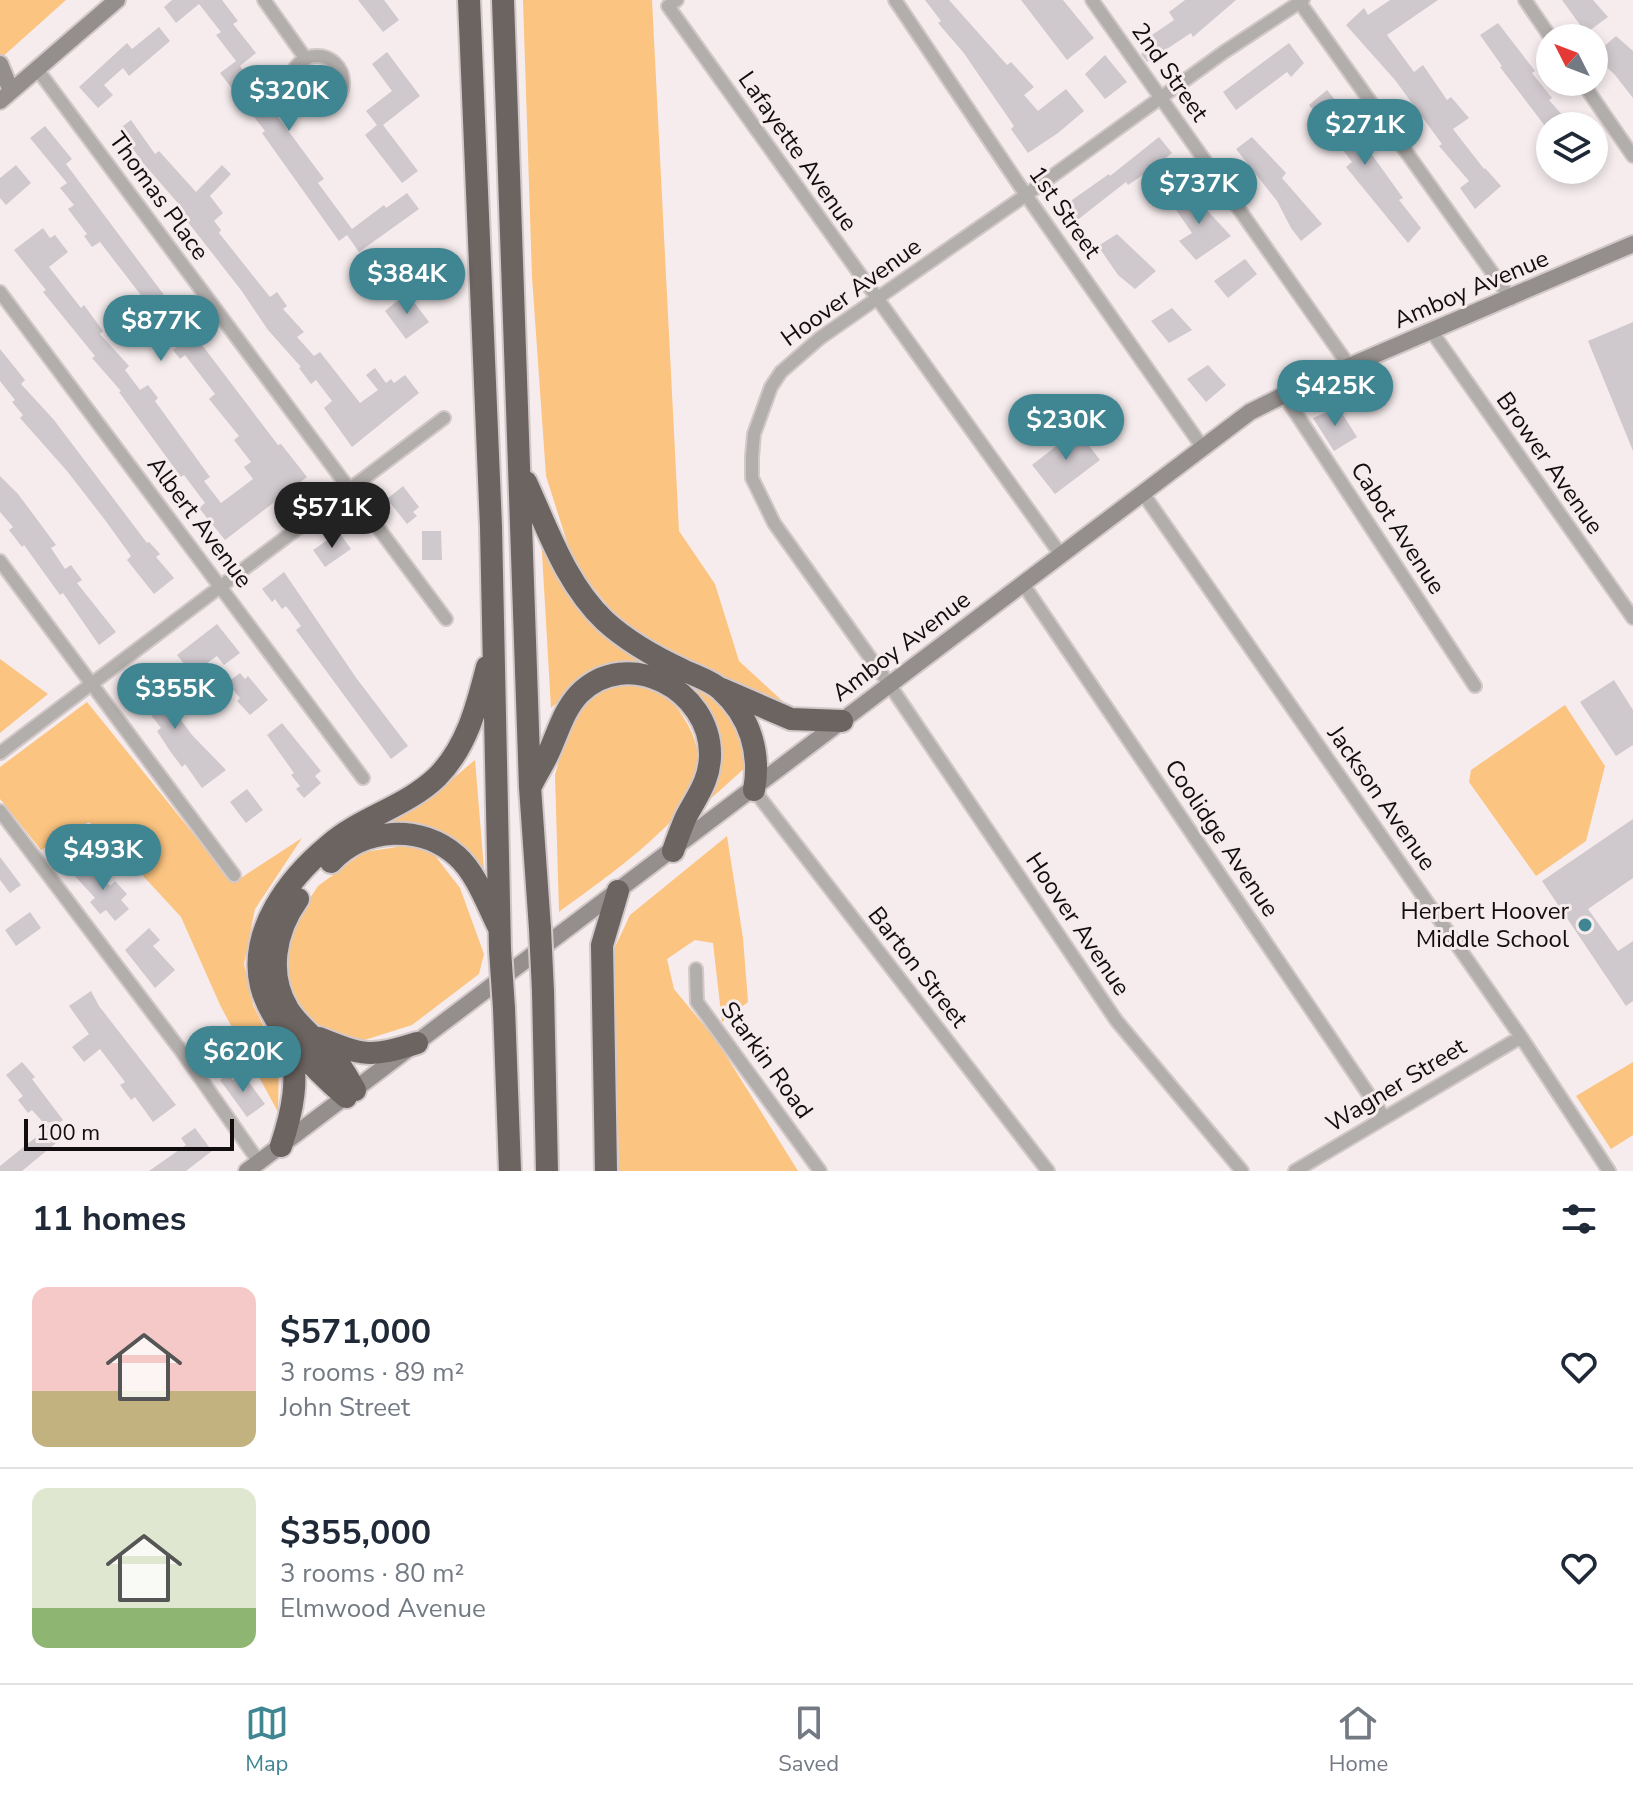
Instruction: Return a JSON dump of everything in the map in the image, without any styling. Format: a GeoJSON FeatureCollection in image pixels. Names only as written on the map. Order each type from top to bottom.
{"type":"FeatureCollection","features":[{"type":"Feature","properties":{"kind":"highway"},"geometry":{"type":"LineString","coordinates":[[469,0],[494,643],[500,941],[510,1171]]}},
{"type":"Feature","properties":{"kind":"highway"},"geometry":{"type":"LineString","coordinates":[[503,0],[530,787],[543,991],[547,1171]]}},
{"type":"Feature","properties":{"kind":"highway"},"geometry":{"type":"LineString","coordinates":[[521,470],[560,557],[582,593],[605,621],[630,641],[721,689],[791,719],[806,722],[842,721]]}},
{"type":"Feature","properties":{"kind":"highway"},"geometry":{"type":"LineString","coordinates":[[281,1146],[289,1121],[295,1059],[261,986],[259,955],[264,929],[280,899],[329,844],[412,796],[437,776],[459,748],[474,717],[494,643]]}},
{"type":"Feature","properties":{"kind":"highway"},"geometry":{"type":"LineString","coordinates":[[530,787],[548,754],[562,717],[578,695],[604,677],[627,672],[660,679],[682,694],[702,720],[710,755],[704,787],[686,818],[673,851]]}},
{"type":"Feature","properties":{"kind":"highway"},"geometry":{"type":"LineString","coordinates":[[721,689],[743,719],[756,747],[758,770],[754,790]]}},
{"type":"Feature","properties":{"kind":"highway"},"geometry":{"type":"LineString","coordinates":[[351,1093],[336,1060],[289,1010],[276,981],[275,956],[286,917],[306,888],[337,856],[370,837],[404,832],[430,838],[458,856],[477,884],[500,941]]}},
{"type":"Feature","properties":{"kind":"highway"},"geometry":{"type":"LineString","coordinates":[[606,1171],[602,945],[618,891]]}},
{"type":"Feature","properties":{"kind":"highway"},"geometry":{"type":"LineString","coordinates":[[282,1026],[304,1056],[351,1093]]}},
{"type":"Feature","properties":{"kind":"highway"},"geometry":{"type":"LineString","coordinates":[[312,1036],[355,1052],[381,1054],[417,1043]]}},
{"type":"Feature","properties":{"kind":"street"},"geometry":{"type":"LineString","coordinates":[[6,96],[117,0]]}},
{"type":"Feature","properties":{"kind":"street"},"geometry":{"type":"LineString","coordinates":[[264,0],[306,59]]}},
{"type":"Feature","properties":{"kind":"street","name":"1st Street"},"geometry":{"type":"LineString","coordinates":[[895,0],[1026,195],[1203,448]]}},
{"type":"Feature","properties":{"kind":"street","name":"2nd Street"},"geometry":{"type":"LineString","coordinates":[[1092,0],[1350,367]]}},
{"type":"Feature","properties":{"kind":"street"},"geometry":{"type":"LineString","coordinates":[[1300,0],[1511,299]]}},
{"type":"Feature","properties":{"kind":"street","name":"Hoover Avenue"},"geometry":{"type":"LineString","coordinates":[[1242,1171],[1116,1020],[889,684],[774,523],[752,478],[754,434],[771,387],[781,372],[820,338],[1300,0]]}},
{"type":"Feature","properties":{"kind":"street"},"geometry":{"type":"LineString","coordinates":[[1525,0],[1541,24]]}},
{"type":"Feature","properties":{"kind":"street","name":"Lafayette Avenue"},"geometry":{"type":"LineString","coordinates":[[673,3],[876,298],[1061,555]]}},
{"type":"Feature","properties":{"kind":"street"},"geometry":{"type":"LineString","coordinates":[[316,56],[326,58],[341,71],[342,91],[329,105],[319,108],[309,106],[294,93],[293,73],[298,64],[306,59],[316,56]]}},
{"type":"Feature","properties":{"kind":"street"},"geometry":{"type":"LineString","coordinates":[[0,64],[6,96]]}},
{"type":"Feature","properties":{"kind":"street","name":"Thomas Place"},"geometry":{"type":"LineString","coordinates":[[37,69],[446,619]]}},
{"type":"Feature","properties":{"kind":"street"},"geometry":{"type":"LineString","coordinates":[[1592,96],[1633,156]]}},
{"type":"Feature","properties":{"kind":"street","name":"Amboy Avenue"},"geometry":{"type":"LineString","coordinates":[[253,1166],[1250,412],[1633,244]]}},
{"type":"Feature","properties":{"kind":"street","name":"Albert Avenue"},"geometry":{"type":"LineString","coordinates":[[0,292],[363,778]]}},
{"type":"Feature","properties":{"kind":"street","name":"Brower Avenue"},"geometry":{"type":"LineString","coordinates":[[1432,332],[1633,618]]}},
{"type":"Feature","properties":{"kind":"street","name":"Cabot Avenue"},"geometry":{"type":"LineString","coordinates":[[1284,395],[1475,686]]}},
{"type":"Feature","properties":{"kind":"street"},"geometry":{"type":"LineString","coordinates":[[0,753],[444,418]]}},
{"type":"Feature","properties":{"kind":"street","name":"Jackson Avenue"},"geometry":{"type":"LineString","coordinates":[[1142,492],[1521,1037],[1609,1171]]}},
{"type":"Feature","properties":{"kind":"street"},"geometry":{"type":"LineString","coordinates":[[0,561],[234,875]]}},
{"type":"Feature","properties":{"kind":"street","name":"Coolidge Avenue"},"geometry":{"type":"LineString","coordinates":[[1023,584],[1384,1117]]}},
{"type":"Feature","properties":{"kind":"street","name":"Barton Street"},"geometry":{"type":"LineString","coordinates":[[754,790],[1048,1171]]}},
{"type":"Feature","properties":{"kind":"street"},"geometry":{"type":"LineString","coordinates":[[0,811],[182,1052],[253,1166]]}},
{"type":"Feature","properties":{"kind":"street","name":"Starkin Road"},"geometry":{"type":"LineString","coordinates":[[696,969],[697,1002],[820,1171]]}},
{"type":"Feature","properties":{"kind":"street","name":"Wagner Street"},"geometry":{"type":"LineString","coordinates":[[1295,1171],[1521,1037]]}},
{"type":"Feature","properties":{"kind":"shaded area"},"geometry":{"type":"Polygon","coordinates":[[[0,0],[66,0],[0,59],[0,0]]]}},
{"type":"Feature","properties":{"kind":"shaded area"},"geometry":{"type":"Polygon","coordinates":[[[523,0],[652,0],[679,531],[715,584],[739,661],[789,707],[658,648],[614,613],[574,564],[546,476],[532,277],[523,0]]]}},
{"type":"Feature","properties":{"kind":"shaded area"},"geometry":{"type":"Polygon","coordinates":[[[541,536],[652,666],[597,669],[551,708],[541,536]]]}},
{"type":"Feature","properties":{"kind":"shaded area"},"geometry":{"type":"Polygon","coordinates":[[[0,659],[48,694],[0,733],[0,659]]]}},
{"type":"Feature","properties":{"kind":"shaded area"},"geometry":{"type":"Polygon","coordinates":[[[681,680],[716,701],[740,731],[746,767],[707,802],[718,770],[681,680]]]}},
{"type":"Feature","properties":{"kind":"shaded area"},"geometry":{"type":"Polygon","coordinates":[[[622,681],[654,688],[675,705],[696,744],[698,778],[678,814],[660,833],[559,912],[555,775],[569,724],[587,699],[622,681]]]}},
{"type":"Feature","properties":{"kind":"shaded area"},"geometry":{"type":"Polygon","coordinates":[[[87,702],[233,883],[302,838],[255,909],[244,964],[253,1005],[279,1056],[278,1112],[221,1007],[181,917],[89,822],[41,850],[0,799],[0,767],[87,702]]]}},
{"type":"Feature","properties":{"kind":"shaded area"},"geometry":{"type":"Polygon","coordinates":[[[1565,705],[1605,766],[1586,841],[1536,876],[1469,782],[1471,770],[1565,705]]]}},
{"type":"Feature","properties":{"kind":"shaded area"},"geometry":{"type":"Polygon","coordinates":[[[475,760],[485,881],[458,842],[415,822],[375,826],[438,791],[475,760]]]}},
{"type":"Feature","properties":{"kind":"shaded area"},"geometry":{"type":"Polygon","coordinates":[[[727,836],[743,938],[748,1002],[722,1022],[713,943],[695,940],[667,959],[674,989],[717,1041],[798,1171],[619,1171],[614,949],[630,915],[727,836]]]}},
{"type":"Feature","properties":{"kind":"shaded area"},"geometry":{"type":"Polygon","coordinates":[[[410,845],[433,853],[460,888],[484,954],[479,974],[412,1025],[352,1044],[313,1029],[297,1013],[282,972],[289,930],[318,886],[364,852],[410,845]]]}},
{"type":"Feature","properties":{"kind":"shaded area"},"geometry":{"type":"Polygon","coordinates":[[[1633,1062],[1633,1135],[1611,1149],[1576,1096],[1633,1062]]]}},
{"type":"Feature","properties":{"kind":"building"},"geometry":{"type":"Polygon","coordinates":[[[172,0],[222,0],[238,21],[233,24],[256,53],[240,66],[324,179],[318,183],[352,229],[384,205],[386,208],[407,193],[419,209],[359,252],[347,235],[339,241],[262,133],[265,131],[220,73],[236,61],[216,35],[221,32],[199,4],[176,23],[164,7],[172,0]]]}},
{"type":"Feature","properties":{"kind":"building"},"geometry":{"type":"Polygon","coordinates":[[[358,0],[384,0],[399,20],[383,32],[358,0]]]}},
{"type":"Feature","properties":{"kind":"building"},"geometry":{"type":"Polygon","coordinates":[[[925,0],[949,0],[1007,65],[1011,62],[1034,87],[1024,95],[1038,111],[1066,89],[1084,111],[1028,153],[1011,129],[1014,126],[963,52],[938,23],[941,21],[925,0]]]}},
{"type":"Feature","properties":{"kind":"building"},"geometry":{"type":"Polygon","coordinates":[[[1021,0],[1063,0],[1094,38],[1067,60],[1021,0]]]}},
{"type":"Feature","properties":{"kind":"building"},"geometry":{"type":"Polygon","coordinates":[[[1185,0],[1236,0],[1193,37],[1191,33],[1147,62],[1141,54],[1157,42],[1152,35],[1174,20],[1169,12],[1185,0]]]}},
{"type":"Feature","properties":{"kind":"building"},"geometry":{"type":"Polygon","coordinates":[[[1390,0],[1438,0],[1387,35],[1414,72],[1423,65],[1447,100],[1451,97],[1469,118],[1453,129],[1501,186],[1475,209],[1460,188],[1469,181],[1439,146],[1442,144],[1395,80],[1346,25],[1364,8],[1368,15],[1390,0]]]}},
{"type":"Feature","properties":{"kind":"building"},"geometry":{"type":"Polygon","coordinates":[[[1562,0],[1593,0],[1608,17],[1598,24],[1579,24],[1562,0]]]}},
{"type":"Feature","properties":{"kind":"building"},"geometry":{"type":"Polygon","coordinates":[[[1498,23],[1535,71],[1532,73],[1536,78],[1536,96],[1550,96],[1549,100],[1560,112],[1536,114],[1480,35],[1498,23]]]}},
{"type":"Feature","properties":{"kind":"building"},"geometry":{"type":"Polygon","coordinates":[[[159,27],[170,41],[129,76],[123,68],[104,85],[113,95],[98,108],[79,87],[127,43],[132,49],[159,27]]]}},
{"type":"Feature","properties":{"kind":"building"},"geometry":{"type":"Polygon","coordinates":[[[1616,36],[1633,51],[1633,98],[1608,68],[1608,43],[1616,36]]]}},
{"type":"Feature","properties":{"kind":"building"},"geometry":{"type":"Polygon","coordinates":[[[1289,43],[1304,63],[1291,77],[1287,72],[1236,110],[1223,92],[1289,43]]]}},
{"type":"Feature","properties":{"kind":"building"},"geometry":{"type":"Polygon","coordinates":[[[387,52],[420,96],[383,125],[418,171],[402,183],[365,135],[377,125],[366,111],[392,91],[372,64],[387,52]]]}},
{"type":"Feature","properties":{"kind":"building"},"geometry":{"type":"Polygon","coordinates":[[[1105,55],[1127,82],[1105,99],[1085,74],[1105,55]]]}},
{"type":"Feature","properties":{"kind":"building"},"geometry":{"type":"Polygon","coordinates":[[[1327,90],[1343,110],[1339,114],[1403,198],[1399,200],[1421,228],[1408,243],[1346,167],[1352,162],[1309,105],[1327,90]]]}},
{"type":"Feature","properties":{"kind":"building"},"geometry":{"type":"Polygon","coordinates":[[[131,120],[155,154],[159,151],[196,192],[222,165],[231,174],[210,196],[223,213],[214,221],[221,230],[219,233],[270,297],[277,292],[287,306],[283,309],[304,332],[297,337],[314,356],[320,352],[360,403],[378,390],[366,375],[375,368],[386,383],[391,379],[394,383],[405,375],[419,393],[352,447],[324,408],[332,401],[316,380],[311,384],[301,367],[268,330],[180,212],[183,209],[143,163],[119,129],[131,120]]]}},
{"type":"Feature","properties":{"kind":"building"},"geometry":{"type":"Polygon","coordinates":[[[45,126],[72,159],[66,164],[278,445],[281,444],[307,477],[225,540],[199,508],[205,503],[184,475],[181,477],[121,391],[92,358],[95,356],[43,292],[46,290],[14,250],[43,228],[50,238],[55,235],[68,252],[49,267],[81,308],[84,305],[103,331],[100,334],[129,366],[125,370],[140,390],[148,385],[158,398],[155,401],[210,477],[204,481],[221,503],[253,479],[244,467],[251,462],[234,440],[239,436],[209,399],[215,394],[185,355],[180,359],[173,350],[178,346],[140,294],[100,242],[92,247],[84,236],[87,234],[68,209],[74,205],[60,188],[67,183],[30,138],[45,126]]]}},
{"type":"Feature","properties":{"kind":"building"},"geometry":{"type":"Polygon","coordinates":[[[1159,137],[1172,153],[1152,169],[1128,185],[1126,182],[1076,221],[1062,207],[1110,176],[1159,137]]]}},
{"type":"Feature","properties":{"kind":"building"},"geometry":{"type":"Polygon","coordinates":[[[1252,137],[1286,173],[1282,178],[1322,224],[1301,241],[1277,201],[1236,149],[1252,137]]]}},
{"type":"Feature","properties":{"kind":"building"},"geometry":{"type":"Polygon","coordinates":[[[16,165],[31,183],[6,205],[0,198],[0,178],[16,165]]]}},
{"type":"Feature","properties":{"kind":"building"},"geometry":{"type":"Polygon","coordinates":[[[1187,189],[1231,236],[1196,260],[1179,241],[1192,233],[1170,201],[1187,189]]]}},
{"type":"Feature","properties":{"kind":"building"},"geometry":{"type":"Polygon","coordinates":[[[1117,234],[1156,271],[1135,289],[1118,275],[1098,246],[1117,234]]]}},
{"type":"Feature","properties":{"kind":"building"},"geometry":{"type":"Polygon","coordinates":[[[1245,259],[1257,274],[1228,298],[1214,281],[1245,259]]]}},
{"type":"Feature","properties":{"kind":"building"},"geometry":{"type":"Polygon","coordinates":[[[407,293],[429,322],[406,339],[385,311],[407,293]]]}},
{"type":"Feature","properties":{"kind":"building"},"geometry":{"type":"Polygon","coordinates":[[[1172,308],[1192,330],[1169,343],[1151,321],[1172,308]]]}},
{"type":"Feature","properties":{"kind":"building"},"geometry":{"type":"Polygon","coordinates":[[[1633,322],[1633,451],[1588,341],[1633,322]]]}},
{"type":"Feature","properties":{"kind":"building"},"geometry":{"type":"Polygon","coordinates":[[[0,349],[25,380],[21,384],[54,420],[147,543],[160,554],[156,557],[174,578],[154,594],[127,560],[131,556],[105,520],[20,418],[23,415],[12,402],[15,400],[0,381],[0,349]]]}},
{"type":"Feature","properties":{"kind":"building"},"geometry":{"type":"Polygon","coordinates":[[[1208,365],[1226,385],[1206,402],[1187,379],[1208,365]]]}},
{"type":"Feature","properties":{"kind":"building"},"geometry":{"type":"Polygon","coordinates":[[[1338,407],[1357,437],[1334,451],[1313,418],[1338,407]]]}},
{"type":"Feature","properties":{"kind":"building"},"geometry":{"type":"Polygon","coordinates":[[[1077,430],[1100,460],[1055,494],[1032,465],[1077,430]]]}},
{"type":"Feature","properties":{"kind":"building"},"geometry":{"type":"Polygon","coordinates":[[[0,476],[18,494],[56,545],[51,548],[65,569],[71,565],[82,580],[77,583],[116,632],[99,645],[63,593],[60,595],[24,545],[22,547],[9,530],[13,527],[0,512],[0,476]]]}},
{"type":"Feature","properties":{"kind":"building"},"geometry":{"type":"Polygon","coordinates":[[[403,486],[419,507],[413,512],[417,516],[407,524],[387,499],[403,486]]]}},
{"type":"Feature","properties":{"kind":"building"},"geometry":{"type":"Polygon","coordinates":[[[422,531],[441,531],[442,560],[422,560],[422,531]]]}},
{"type":"Feature","properties":{"kind":"building"},"geometry":{"type":"Polygon","coordinates":[[[339,532],[351,549],[325,567],[313,550],[339,532]]]}},
{"type":"Feature","properties":{"kind":"building"},"geometry":{"type":"Polygon","coordinates":[[[284,572],[357,679],[408,746],[391,759],[296,630],[301,626],[286,606],[282,609],[275,599],[272,602],[262,589],[284,572]]]}},
{"type":"Feature","properties":{"kind":"building"},"geometry":{"type":"Polygon","coordinates":[[[217,624],[240,653],[224,665],[217,656],[192,674],[177,655],[217,624]]]}},
{"type":"Feature","properties":{"kind":"building"},"geometry":{"type":"Polygon","coordinates":[[[142,667],[192,735],[226,770],[202,788],[185,764],[182,767],[170,751],[157,731],[161,728],[124,680],[142,667]]]}},
{"type":"Feature","properties":{"kind":"building"},"geometry":{"type":"Polygon","coordinates":[[[240,673],[245,679],[248,676],[268,700],[250,715],[227,683],[240,673]]]}},
{"type":"Feature","properties":{"kind":"building"},"geometry":{"type":"Polygon","coordinates":[[[1614,680],[1633,710],[1633,745],[1616,756],[1580,702],[1614,680]]]}},
{"type":"Feature","properties":{"kind":"building"},"geometry":{"type":"Polygon","coordinates":[[[282,723],[321,771],[315,776],[321,783],[304,798],[296,789],[300,786],[291,775],[294,773],[267,735],[282,723]]]}},
{"type":"Feature","properties":{"kind":"building"},"geometry":{"type":"Polygon","coordinates":[[[247,789],[263,810],[246,823],[230,802],[247,789]]]}},
{"type":"Feature","properties":{"kind":"building","name":"Herbert Hoover Middle School"},"geometry":{"type":"Polygon","coordinates":[[[1633,819],[1633,878],[1588,909],[1618,951],[1633,941],[1633,1001],[1626,1006],[1542,881],[1633,819]]]}},
{"type":"Feature","properties":{"kind":"building"},"geometry":{"type":"Polygon","coordinates":[[[0,857],[21,885],[10,893],[0,880],[0,857]]]}},
{"type":"Feature","properties":{"kind":"building"},"geometry":{"type":"Polygon","coordinates":[[[89,862],[110,886],[115,881],[127,894],[121,900],[129,909],[115,921],[106,910],[100,914],[90,902],[95,898],[74,875],[89,862]]]}},
{"type":"Feature","properties":{"kind":"building"},"geometry":{"type":"Polygon","coordinates":[[[30,912],[41,928],[16,946],[5,930],[30,912]]]}},
{"type":"Feature","properties":{"kind":"building"},"geometry":{"type":"Polygon","coordinates":[[[149,928],[160,940],[153,946],[175,970],[155,988],[125,950],[149,928]]]}},
{"type":"Feature","properties":{"kind":"building"},"geometry":{"type":"Polygon","coordinates":[[[91,991],[99,1006],[176,1105],[153,1122],[135,1097],[131,1100],[120,1085],[125,1082],[100,1049],[84,1062],[72,1047],[89,1034],[69,1006],[91,991]]]}},
{"type":"Feature","properties":{"kind":"building"},"geometry":{"type":"Polygon","coordinates":[[[22,1062],[63,1120],[50,1130],[32,1110],[28,1113],[18,1100],[23,1096],[6,1075],[22,1062]]]}},
{"type":"Feature","properties":{"kind":"building"},"geometry":{"type":"Polygon","coordinates":[[[242,1073],[265,1104],[247,1117],[220,1080],[228,1074],[233,1080],[242,1073]]]}},
{"type":"Feature","properties":{"kind":"building"},"geometry":{"type":"Polygon","coordinates":[[[195,1128],[212,1151],[186,1171],[149,1171],[186,1145],[181,1138],[195,1128]]]}},
{"type":"Feature","properties":{"kind":"building"},"geometry":{"type":"Polygon","coordinates":[[[46,1129],[56,1143],[22,1171],[0,1171],[0,1166],[46,1129]]]}},
{"type":"Feature","properties":{"kind":"place","name":"Herbert Hoover Middle School"},"geometry":{"type":"Point","coordinates":[1585,925]}}]}
